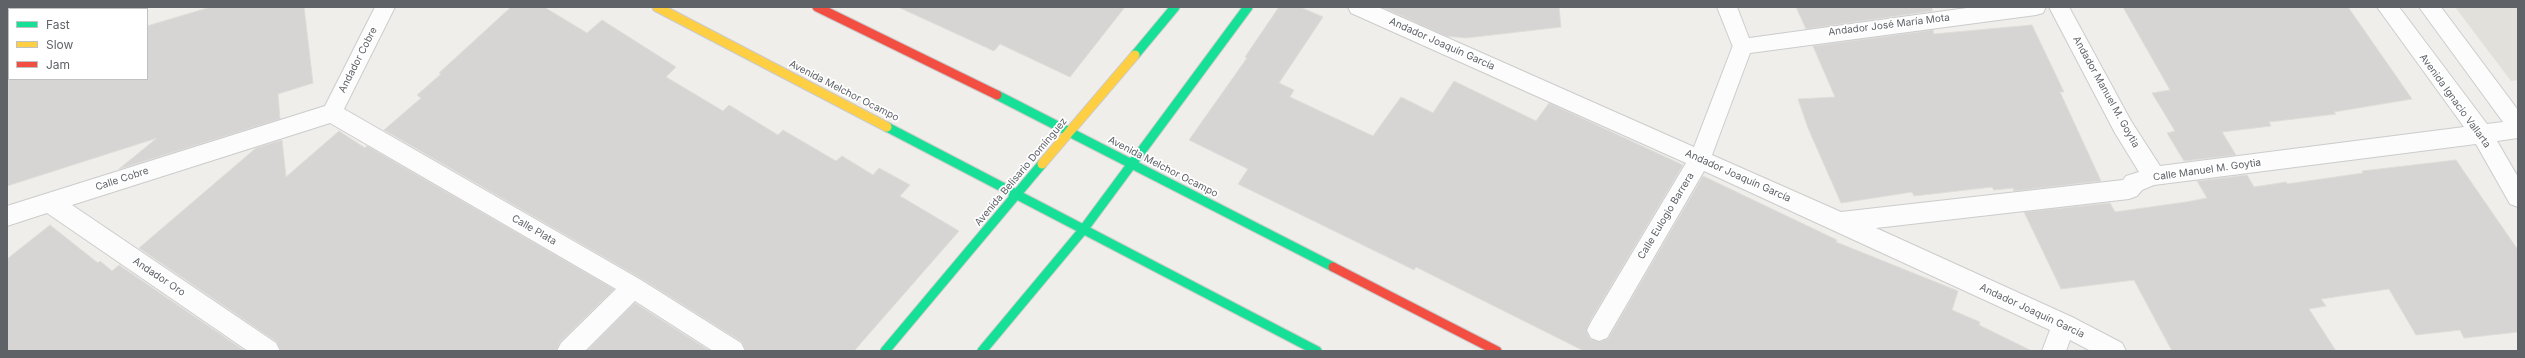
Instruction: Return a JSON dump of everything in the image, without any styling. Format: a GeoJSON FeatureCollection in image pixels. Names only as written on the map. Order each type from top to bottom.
{"type":"FeatureCollection","features":[{"type":"Feature","properties":{"kind":"main road","name":"Avenida Melchor Ocampo"},"geometry":{"type":"LineString","coordinates":[[657,7],[1018,193],[1082,230],[1317,351]]}},
{"type":"Feature","properties":{"kind":"main road","name":"Avenida Melchor Ocampo"},"geometry":{"type":"LineString","coordinates":[[817,7],[1070,131],[1496,351]]}},
{"type":"Feature","properties":{"kind":"main road","name":"Avenida Belisario Domínguez"},"geometry":{"type":"LineString","coordinates":[[885,351],[1175,7]]}},
{"type":"Feature","properties":{"kind":"main road"},"geometry":{"type":"LineString","coordinates":[[982,351],[1082,230],[1248,7]]}},
{"type":"Feature","properties":{"kind":"street","name":"Andador Cobre"},"geometry":{"type":"LineString","coordinates":[[332,113],[385,7]]}},
{"type":"Feature","properties":{"kind":"street","name":"Andador Joaquín García"},"geometry":{"type":"LineString","coordinates":[[1358,7],[1840,222],[2064,324],[2114,351]]}},
{"type":"Feature","properties":{"kind":"street"},"geometry":{"type":"LineString","coordinates":[[1727,7],[1742,46]]}},
{"type":"Feature","properties":{"kind":"street","name":"Andador José María Mota"},"geometry":{"type":"LineString","coordinates":[[1742,46],[2036,7]]}},
{"type":"Feature","properties":{"kind":"street","name":"Andador Manuel M. Goytia"},"geometry":{"type":"LineString","coordinates":[[2059,7],[2124,127],[2154,176]]}},
{"type":"Feature","properties":{"kind":"street","name":"Avenida Ignacio Vallarta"},"geometry":{"type":"LineString","coordinates":[[2386,7],[2481,133],[2518,197]]}},
{"type":"Feature","properties":{"kind":"street"},"geometry":{"type":"LineString","coordinates":[[2429,7],[2518,126]]}},
{"type":"Feature","properties":{"kind":"street","name":"Calle Eulogio Barrera"},"geometry":{"type":"LineString","coordinates":[[1599,330],[1700,159],[1742,46]]}},
{"type":"Feature","properties":{"kind":"street","name":"Calle Cobre"},"geometry":{"type":"LineString","coordinates":[[7,216],[296,122],[332,113]]}},
{"type":"Feature","properties":{"kind":"street","name":"Calle Plata"},"geometry":{"type":"LineString","coordinates":[[332,113],[633,287],[732,351]]}},
{"type":"Feature","properties":{"kind":"street","name":"Calle Manuel M. Goytia"},"geometry":{"type":"LineString","coordinates":[[1840,222],[2129,189],[2134,183],[2154,176],[2518,129]]}},
{"type":"Feature","properties":{"kind":"street","name":"Andador Oro"},"geometry":{"type":"LineString","coordinates":[[49,202],[268,351]]}},
{"type":"Feature","properties":{"kind":"street"},"geometry":{"type":"LineString","coordinates":[[569,351],[633,287]]}},
{"type":"Feature","properties":{"kind":"street"},"geometry":{"type":"LineString","coordinates":[[2054,351],[2064,324]]}},
{"type":"Feature","properties":{"kind":"shaded area"},"geometry":{"type":"Polygon","coordinates":[[[2455,7],[2518,7],[2518,80],[2511,81],[2455,7]]]}},
{"type":"Feature","properties":{"kind":"building"},"geometry":{"type":"Polygon","coordinates":[[[211,7],[304,7],[313,83],[278,94],[280,119],[119,169],[157,138],[7,186],[7,79],[148,80],[148,26],[211,7]]]}},
{"type":"Feature","properties":{"kind":"building"},"geometry":{"type":"Polygon","coordinates":[[[511,7],[544,7],[587,33],[602,20],[676,67],[666,77],[723,111],[729,105],[778,135],[783,130],[836,161],[842,156],[873,175],[879,168],[910,185],[900,196],[959,231],[854,351],[746,351],[742,342],[642,279],[384,130],[421,98],[417,95],[511,7]]]}},
{"type":"Feature","properties":{"kind":"building"},"geometry":{"type":"Polygon","coordinates":[[[898,7],[1125,7],[1070,77],[1000,44],[994,51],[898,7]]]}},
{"type":"Feature","properties":{"kind":"building"},"geometry":{"type":"Polygon","coordinates":[[[1279,7],[1300,7],[1323,17],[1279,83],[1294,90],[1290,97],[1373,136],[1401,97],[1433,113],[1454,81],[1536,121],[1549,103],[1683,165],[1590,321],[1586,331],[1590,339],[1600,342],[1608,339],[1703,176],[1837,240],[1836,242],[1958,291],[1952,310],[1980,322],[1979,325],[2032,351],[1584,351],[1416,267],[1414,270],[1238,184],[1248,169],[1189,140],[1247,58],[1245,57],[1279,7]]]}},
{"type":"Feature","properties":{"kind":"building"},"geometry":{"type":"Polygon","coordinates":[[[1382,7],[1559,7],[1561,27],[1466,38],[1446,36],[1382,7]]]}},
{"type":"Feature","properties":{"kind":"building"},"geometry":{"type":"Polygon","coordinates":[[[1796,7],[1932,7],[1932,11],[1806,29],[1796,7]]]}},
{"type":"Feature","properties":{"kind":"building"},"geometry":{"type":"Polygon","coordinates":[[[2123,7],[2348,7],[2412,99],[2334,112],[2336,114],[2269,122],[2271,126],[2222,132],[2236,155],[2184,161],[2167,133],[2175,131],[2152,93],[2170,90],[2123,7]]]}},
{"type":"Feature","properties":{"kind":"building"},"geometry":{"type":"Polygon","coordinates":[[[2032,25],[2064,92],[2060,92],[2101,181],[2014,191],[2013,188],[1994,190],[1992,187],[1914,196],[1912,192],[1841,203],[1808,128],[1798,99],[1835,97],[1813,46],[1933,30],[1934,34],[2032,25]]]}},
{"type":"Feature","properties":{"kind":"building"},"geometry":{"type":"Polygon","coordinates":[[[339,131],[365,148],[367,146],[614,289],[560,342],[556,351],[281,351],[277,342],[139,248],[256,148],[282,140],[286,177],[339,131]]]}},
{"type":"Feature","properties":{"kind":"building"},"geometry":{"type":"Polygon","coordinates":[[[2456,160],[2518,250],[2518,332],[2464,338],[2460,330],[2416,335],[2389,289],[2321,299],[2326,306],[2309,309],[2336,351],[2172,351],[2134,280],[2061,289],[2024,212],[2110,203],[2115,212],[2207,198],[2197,181],[2247,175],[2254,187],[2286,182],[2287,184],[2363,173],[2362,171],[2456,160]]]}},
{"type":"Feature","properties":{"kind":"building"},"geometry":{"type":"Polygon","coordinates":[[[50,225],[98,263],[100,261],[112,271],[119,265],[245,351],[7,351],[7,259],[50,225]]]}},
{"type":"Feature","properties":{"kind":"building"},"geometry":{"type":"Polygon","coordinates":[[[635,303],[710,351],[587,351],[635,303]]]}},
{"type":"Feature","properties":{"kind":"traffic: fast"},"geometry":{"type":"LineString","coordinates":[[1135,55],[1175,7]]}},
{"type":"Feature","properties":{"kind":"traffic: fast"},"geometry":{"type":"LineString","coordinates":[[982,351],[1083,230],[1248,7]]}},
{"type":"Feature","properties":{"kind":"traffic: fast"},"geometry":{"type":"LineString","coordinates":[[997,95],[1333,267]]}},
{"type":"Feature","properties":{"kind":"traffic: fast"},"geometry":{"type":"LineString","coordinates":[[887,127],[1317,351]]}},
{"type":"Feature","properties":{"kind":"traffic: fast"},"geometry":{"type":"LineString","coordinates":[[885,351],[1042,164]]}},
{"type":"Feature","properties":{"kind":"traffic: slow"},"geometry":{"type":"LineString","coordinates":[[657,7],[887,127]]}},
{"type":"Feature","properties":{"kind":"traffic: slow"},"geometry":{"type":"LineString","coordinates":[[1042,164],[1135,55]]}},
{"type":"Feature","properties":{"kind":"traffic: jam"},"geometry":{"type":"LineString","coordinates":[[817,7],[997,95]]}},
{"type":"Feature","properties":{"kind":"traffic: jam"},"geometry":{"type":"LineString","coordinates":[[1333,267],[1497,351]]}}]}
